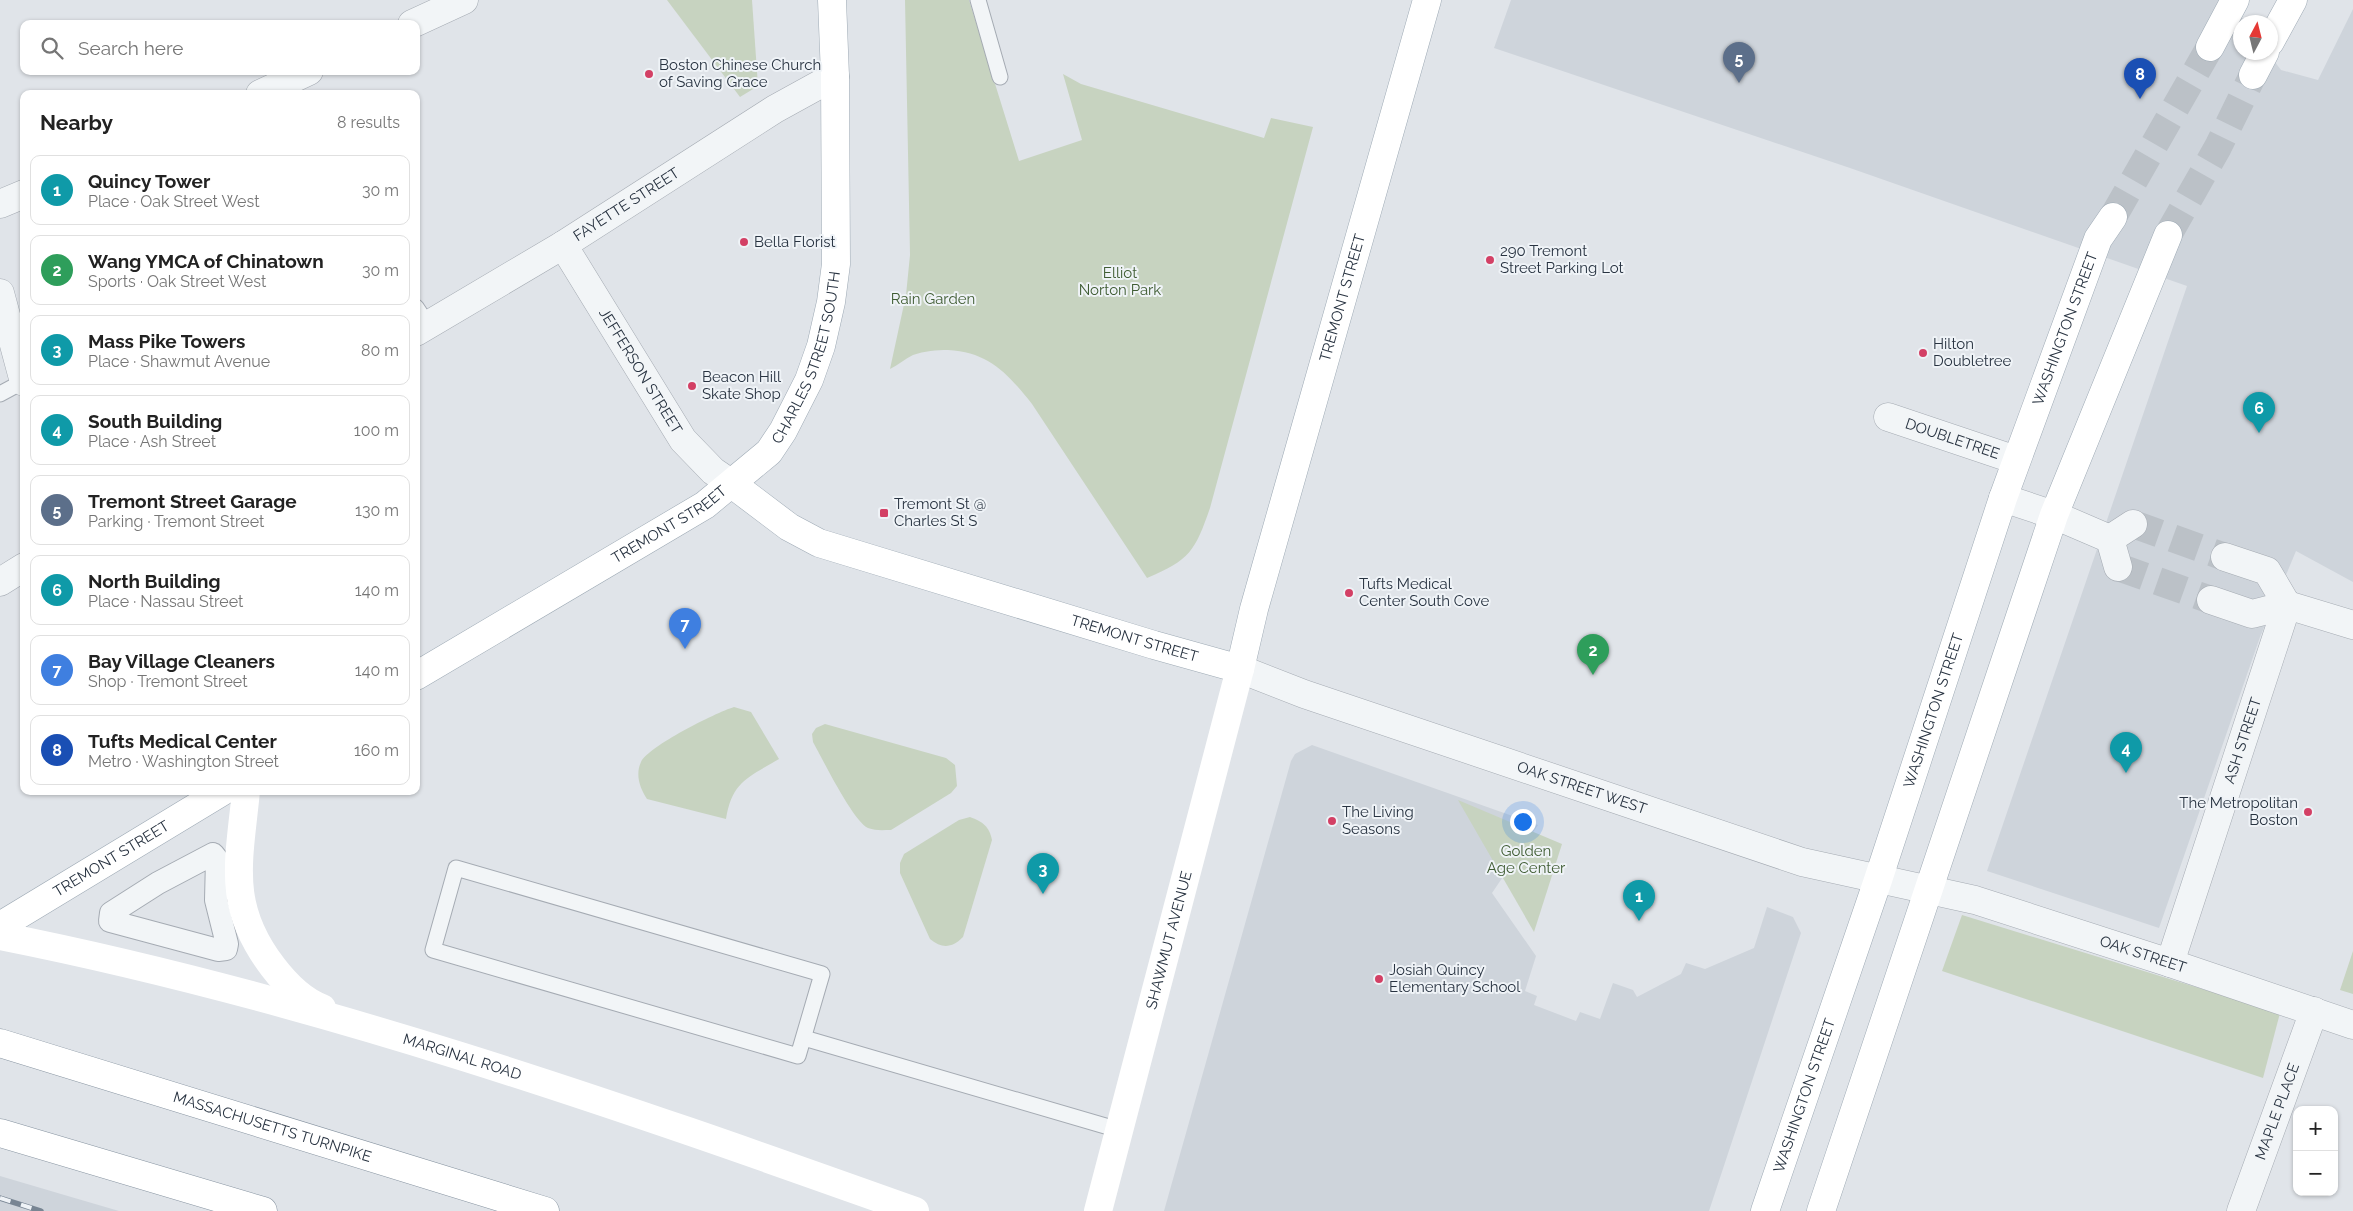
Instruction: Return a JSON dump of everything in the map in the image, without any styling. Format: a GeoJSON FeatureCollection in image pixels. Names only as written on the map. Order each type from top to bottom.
{"type":"FeatureCollection","features":[{"type":"Feature","properties":{"kind":"main road","name":"CHARLES STREET SOUTH"},"geometry":{"type":"LineString","coordinates":[[732,484],[769,452],[783,431],[809,380],[821,346],[831,302],[836,264],[835,76],[832,0]]}},
{"type":"Feature","properties":{"kind":"main road","name":"TREMONT STREET"},"geometry":{"type":"LineString","coordinates":[[420,674],[705,505],[732,484],[789,527],[819,543],[1154,646],[1240,669],[1254,609],[1427,0]]}},
{"type":"Feature","properties":{"kind":"main road"},"geometry":{"type":"LineString","coordinates":[[2210,48],[2235,0]]}},
{"type":"Feature","properties":{"kind":"main road"},"geometry":{"type":"LineString","coordinates":[[2278,27],[2293,0]]}},
{"type":"Feature","properties":{"kind":"main road","name":"WASHINGTON STREET"},"geometry":{"type":"LineString","coordinates":[[1766,1211],[1878,880],[2016,460],[2098,239],[2114,217]]}},
{"type":"Feature","properties":{"kind":"main road"},"geometry":{"type":"LineString","coordinates":[[1821,1211],[2054,515],[2168,235]]}},
{"type":"Feature","properties":{"kind":"main road","name":"SHAWMUT AVENUE"},"geometry":{"type":"LineString","coordinates":[[1098,1211],[1240,669]]}},
{"type":"Feature","properties":{"kind":"main road","name":"TREMONT STREET"},"geometry":{"type":"LineString","coordinates":[[0,926],[216,795]]}},
{"type":"Feature","properties":{"kind":"main road"},"geometry":{"type":"LineString","coordinates":[[246,795],[238,872],[244,918],[257,947],[285,983],[312,1004],[374,1029]]}},
{"type":"Feature","properties":{"kind":"main road","name":"MARGINAL ROAD"},"geometry":{"type":"LineString","coordinates":[[0,936],[97,956],[374,1029],[554,1085],[915,1211]]}},
{"type":"Feature","properties":{"kind":"main road","name":"MASSACHUSETTS TURNPIKE"},"geometry":{"type":"LineString","coordinates":[[0,1043],[545,1211]]}},
{"type":"Feature","properties":{"kind":"main road"},"geometry":{"type":"LineString","coordinates":[[0,1133],[263,1211]]}},
{"type":"Feature","properties":{"kind":"street"},"geometry":{"type":"LineString","coordinates":[[420,20],[464,0]]}},
{"type":"Feature","properties":{"kind":"street"},"geometry":{"type":"LineString","coordinates":[[269,90],[300,75]]}},
{"type":"Feature","properties":{"kind":"street","name":"FAYETTE STREET"},"geometry":{"type":"LineString","coordinates":[[420,321],[562,244],[776,110],[835,76]]}},
{"type":"Feature","properties":{"kind":"street"},"geometry":{"type":"LineString","coordinates":[[0,204],[20,196]]}},
{"type":"Feature","properties":{"kind":"street","name":"JEFFERSON STREET"},"geometry":{"type":"LineString","coordinates":[[562,244],[683,440],[713,471],[732,484]]}},
{"type":"Feature","properties":{"kind":"street"},"geometry":{"type":"LineString","coordinates":[[0,293],[20,367]]}},
{"type":"Feature","properties":{"kind":"street","name":"DOUBLETREE"},"geometry":{"type":"LineString","coordinates":[[1888,417],[2016,460]]}},
{"type":"Feature","properties":{"kind":"street"},"geometry":{"type":"LineString","coordinates":[[2003,498],[2054,515],[2110,539]]}},
{"type":"Feature","properties":{"kind":"street"},"geometry":{"type":"LineString","coordinates":[[2110,539],[2133,524]]}},
{"type":"Feature","properties":{"kind":"street"},"geometry":{"type":"LineString","coordinates":[[2110,539],[2118,567]]}},
{"type":"Feature","properties":{"kind":"street"},"geometry":{"type":"LineString","coordinates":[[2225,558],[2267,571],[2287,605]]}},
{"type":"Feature","properties":{"kind":"street"},"geometry":{"type":"LineString","coordinates":[[0,582],[20,570]]}},
{"type":"Feature","properties":{"kind":"street"},"geometry":{"type":"LineString","coordinates":[[2211,600],[2252,614],[2287,605],[2353,625]]}},
{"type":"Feature","properties":{"kind":"street","name":"ASH STREET"},"geometry":{"type":"LineString","coordinates":[[2170,963],[2287,605]]}},
{"type":"Feature","properties":{"kind":"street","name":"OAK STREET WEST"},"geometry":{"type":"LineString","coordinates":[[1240,669],[1304,694],[1802,862],[1929,891]]}},
{"type":"Feature","properties":{"kind":"street"},"geometry":{"type":"LineString","coordinates":[[213,854],[217,859],[216,900],[227,944],[226,950],[218,950],[114,923],[110,921],[110,915],[158,884],[213,854]]}},
{"type":"Feature","properties":{"kind":"street","name":"OAK STREET"},"geometry":{"type":"LineString","coordinates":[[1929,891],[1975,900],[2353,1025]]}},
{"type":"Feature","properties":{"kind":"street","name":"MAPLE PLACE"},"geometry":{"type":"LineString","coordinates":[[2241,1211],[2314,1012]]}},
{"type":"Feature","properties":{"kind":"lane"},"geometry":{"type":"LineString","coordinates":[[978,0],[1000,77]]}},
{"type":"Feature","properties":{"kind":"lane"},"geometry":{"type":"LineString","coordinates":[[0,394],[20,384]]}},
{"type":"Feature","properties":{"kind":"lane"},"geometry":{"type":"LineString","coordinates":[[456,868],[822,974],[804,1038],[798,1056],[433,950],[456,868]]}},
{"type":"Feature","properties":{"kind":"lane"},"geometry":{"type":"LineString","coordinates":[[804,1038],[1119,1130]]}},
{"type":"Feature","properties":{"kind":"shaded area"},"geometry":{"type":"Polygon","coordinates":[[[1511,0],[2228,0],[2240,15],[2233,15],[2233,60],[2273,60],[2281,70],[2318,80],[2353,9],[2353,582],[2296,551],[2260,637],[2159,928],[1987,871],[2187,286],[1850,168],[1494,48],[1511,0]]]}},
{"type":"Feature","properties":{"kind":"shaded area","name":"Josiah Quincy Elementary School"},"geometry":{"type":"Polygon","coordinates":[[[1312,745],[1538,825],[1492,893],[1536,956],[1525,991],[1537,996],[1534,1005],[1576,1021],[1580,1012],[1600,1019],[1613,983],[1633,990],[1637,997],[1681,974],[1686,963],[1705,969],[1754,948],[1767,907],[1793,917],[1801,933],[1709,1211],[1164,1211],[1291,761],[1295,754],[1312,745]]]}},
{"type":"Feature","properties":{"kind":"shaded area"},"geometry":{"type":"Polygon","coordinates":[[[0,1176],[61,1194],[119,1211],[0,1211],[0,1176]]]}},
{"type":"Feature","properties":{"kind":"green space"},"geometry":{"type":"Polygon","coordinates":[[[667,0],[752,0],[758,86],[740,97],[667,0]]]}},
{"type":"Feature","properties":{"kind":"green space","name":"Elliot Norton Park"},"geometry":{"type":"Polygon","coordinates":[[[905,0],[969,0],[1019,161],[1082,140],[1063,74],[1081,84],[1264,138],[1271,118],[1313,127],[1205,523],[1189,552],[1173,566],[1161,572],[1147,578],[1032,404],[1015,383],[996,366],[975,355],[944,350],[913,355],[890,369],[906,295],[910,255],[905,0]]]}},
{"type":"Feature","properties":{"kind":"green space"},"geometry":{"type":"Polygon","coordinates":[[[734,707],[751,712],[779,759],[751,776],[737,788],[729,806],[726,819],[647,799],[640,786],[638,772],[641,762],[647,755],[683,731],[734,707]]]}},
{"type":"Feature","properties":{"kind":"green space"},"geometry":{"type":"Polygon","coordinates":[[[825,724],[946,758],[955,765],[957,786],[951,793],[891,830],[868,828],[854,814],[813,742],[812,734],[816,728],[825,724]]]}},
{"type":"Feature","properties":{"kind":"green space","name":"Golden Age Center"},"geometry":{"type":"Polygon","coordinates":[[[1458,800],[1562,844],[1534,932],[1458,800]]]}},
{"type":"Feature","properties":{"kind":"green space"},"geometry":{"type":"Polygon","coordinates":[[[970,817],[985,825],[992,840],[963,937],[951,945],[943,946],[930,939],[900,873],[900,863],[904,854],[959,820],[970,817]]]}},
{"type":"Feature","properties":{"kind":"green space"},"geometry":{"type":"Polygon","coordinates":[[[1962,915],[2280,1013],[2263,1078],[1942,971],[1962,915]]]}},
{"type":"Feature","properties":{"kind":"green space"},"geometry":{"type":"Polygon","coordinates":[[[2353,951],[2353,994],[2340,990],[2353,951]]]}},
{"type":"Feature","properties":{"kind":"tunnel"},"geometry":{"type":"LineString","coordinates":[[2113,217],[2210,47]]}},
{"type":"Feature","properties":{"kind":"tunnel"},"geometry":{"type":"LineString","coordinates":[[2168,235],[2218,147],[2253,75]]}},
{"type":"Feature","properties":{"kind":"tunnel"},"geometry":{"type":"LineString","coordinates":[[2133,524],[2225,557]]}},
{"type":"Feature","properties":{"kind":"tunnel"},"geometry":{"type":"LineString","coordinates":[[2118,567],[2211,600]]}},
{"type":"Feature","properties":{"kind":"railway"},"geometry":{"type":"LineString","coordinates":[[0,1198],[41,1211]]}},
{"type":"Feature","properties":{"kind":"place","name":"Boston Chinese Church of Saving Grace"},"geometry":{"type":"Point","coordinates":[649,74]}},
{"type":"Feature","properties":{"kind":"place","name":"Tremont Street Garage"},"geometry":{"type":"Point","coordinates":[1739,83]}},
{"type":"Feature","properties":{"kind":"place","name":"Tufts Medical Center"},"geometry":{"type":"Point","coordinates":[2140,99]}},
{"type":"Feature","properties":{"kind":"place","name":"Bella Florist"},"geometry":{"type":"Point","coordinates":[744,242]}},
{"type":"Feature","properties":{"kind":"place","name":"290 Tremont Street Parking Lot"},"geometry":{"type":"Point","coordinates":[1490,260]}},
{"type":"Feature","properties":{"kind":"place","name":"Hilton Doubletree"},"geometry":{"type":"Point","coordinates":[1923,353]}},
{"type":"Feature","properties":{"kind":"place","name":"Beacon Hill Skate Shop"},"geometry":{"type":"Point","coordinates":[692,386]}},
{"type":"Feature","properties":{"kind":"place","name":"North Building"},"geometry":{"type":"Point","coordinates":[2259,433]}},
{"type":"Feature","properties":{"kind":"place","name":"Tremont St @ Charles St S"},"geometry":{"type":"Point","coordinates":[884,513]}},
{"type":"Feature","properties":{"kind":"place","name":"Tufts Medical Center South Cove"},"geometry":{"type":"Point","coordinates":[1349,593]}},
{"type":"Feature","properties":{"kind":"place","name":"Bay Village Cleaners"},"geometry":{"type":"Point","coordinates":[685,649]}},
{"type":"Feature","properties":{"kind":"place","name":"Wang YMCA of Chinatown"},"geometry":{"type":"Point","coordinates":[1593,675]}},
{"type":"Feature","properties":{"kind":"place","name":"South Building"},"geometry":{"type":"Point","coordinates":[2126,773]}},
{"type":"Feature","properties":{"kind":"place","name":"The Metropolitan Boston"},"geometry":{"type":"Point","coordinates":[2308,812]}},
{"type":"Feature","properties":{"kind":"place","name":"The Living Seasons"},"geometry":{"type":"Point","coordinates":[1332,821]}},
{"type":"Feature","properties":{"kind":"place","name":"Mass Pike Towers"},"geometry":{"type":"Point","coordinates":[1043,894]}},
{"type":"Feature","properties":{"kind":"place","name":"Quincy Tower"},"geometry":{"type":"Point","coordinates":[1639,921]}},
{"type":"Feature","properties":{"kind":"place","name":"Josiah Quincy Elementary School"},"geometry":{"type":"Point","coordinates":[1379,979]}},
{"type":"Feature","properties":{"kind":"park label","name":"Rain Garden"},"geometry":{"type":"Point","coordinates":[933,299]}}]}
